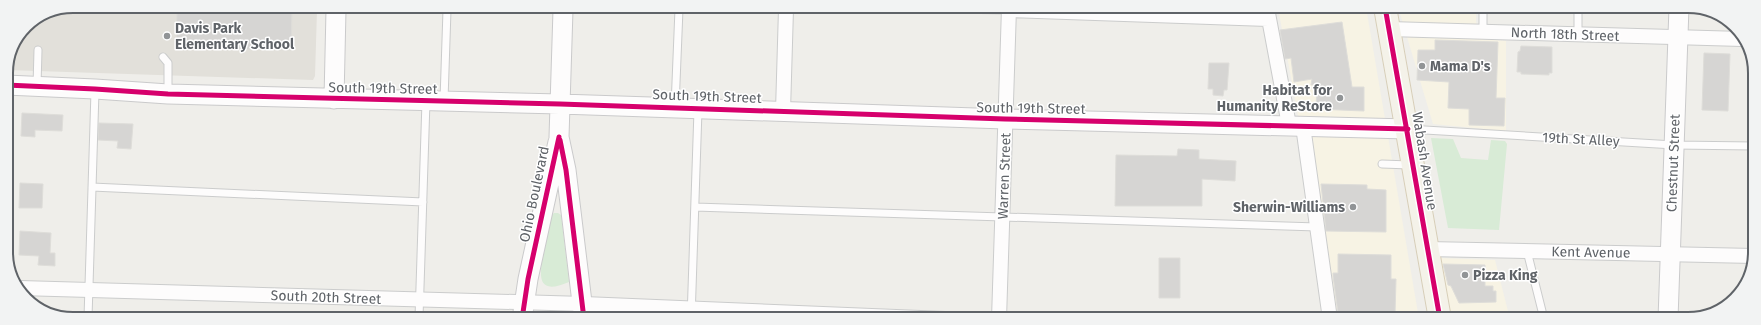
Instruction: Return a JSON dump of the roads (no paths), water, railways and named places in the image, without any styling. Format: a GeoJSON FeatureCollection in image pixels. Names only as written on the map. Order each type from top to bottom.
{"type":"FeatureCollection","features":[{"type":"Feature","properties":{"kind":"main road","name":"Wabash Avenue"},"geometry":{"type":"LineString","coordinates":[[1386,13],[1408,129],[1439,312]]}},
{"type":"Feature","properties":{"kind":"street"},"geometry":{"type":"LineString","coordinates":[[334,99],[336,13]]}},
{"type":"Feature","properties":{"kind":"street"},"geometry":{"type":"LineString","coordinates":[[559,137],[562,13]]}},
{"type":"Feature","properties":{"kind":"street"},"geometry":{"type":"LineString","coordinates":[[783,111],[786,13]]}},
{"type":"Feature","properties":{"kind":"street","name":"Warren Street"},"geometry":{"type":"LineString","coordinates":[[999,312],[1009,13]]}},
{"type":"Feature","properties":{"kind":"street"},"geometry":{"type":"LineString","coordinates":[[1268,13],[1296,126],[1313,165],[1317,227],[1329,312]]}},
{"type":"Feature","properties":{"kind":"street","name":"Chestnut Street"},"geometry":{"type":"LineString","coordinates":[[1668,312],[1679,13]]}},
{"type":"Feature","properties":{"kind":"street","name":"North 18th Street"},"geometry":{"type":"LineString","coordinates":[[1389,29],[1737,39]]}},
{"type":"Feature","properties":{"kind":"street","name":"South 19th Street"},"geometry":{"type":"LineString","coordinates":[[13,86],[95,88],[168,94],[675,107],[1005,120],[1408,129]]}},
{"type":"Feature","properties":{"kind":"street","name":"Ohio Boulevard"},"geometry":{"type":"LineString","coordinates":[[523,310],[559,137]]}},
{"type":"Feature","properties":{"kind":"street","name":"Ohio Boulevard"},"geometry":{"type":"LineString","coordinates":[[559,137],[566,170],[584,311]]}},
{"type":"Feature","properties":{"kind":"street","name":"Kent Avenue"},"geometry":{"type":"LineString","coordinates":[[1427,249],[1748,256]]}},
{"type":"Feature","properties":{"kind":"street","name":"South 20th Street"},"geometry":{"type":"LineString","coordinates":[[24,288],[420,300],[523,310],[620,312]]}},
{"type":"Feature","properties":{"kind":"lane"},"geometry":{"type":"LineString","coordinates":[[419,312],[423,202],[447,13]]}},
{"type":"Feature","properties":{"kind":"lane"},"geometry":{"type":"LineString","coordinates":[[675,107],[679,13]]}},
{"type":"Feature","properties":{"kind":"lane"},"geometry":{"type":"LineString","coordinates":[[1483,13],[1483,32]]}},
{"type":"Feature","properties":{"kind":"lane"},"geometry":{"type":"LineString","coordinates":[[1578,13],[1578,35]]}},
{"type":"Feature","properties":{"kind":"lane"},"geometry":{"type":"LineString","coordinates":[[37,86],[38,50]]}},
{"type":"Feature","properties":{"kind":"lane"},"geometry":{"type":"LineString","coordinates":[[163,57],[168,63],[168,94]]}},
{"type":"Feature","properties":{"kind":"lane"},"geometry":{"type":"LineString","coordinates":[[88,312],[95,88]]}},
{"type":"Feature","properties":{"kind":"lane"},"geometry":{"type":"LineString","coordinates":[[691,312],[698,108]]}},
{"type":"Feature","properties":{"kind":"lane","name":"19th St Alley"},"geometry":{"type":"LineString","coordinates":[[1408,129],[1674,144],[1748,146]]}},
{"type":"Feature","properties":{"kind":"lane"},"geometry":{"type":"LineString","coordinates":[[1382,164],[1414,165]]}},
{"type":"Feature","properties":{"kind":"lane"},"geometry":{"type":"LineString","coordinates":[[92,187],[423,202]]}},
{"type":"Feature","properties":{"kind":"lane"},"geometry":{"type":"LineString","coordinates":[[695,207],[1317,227]]}},
{"type":"Feature","properties":{"kind":"lane"},"geometry":{"type":"LineString","coordinates":[[1527,251],[1542,312]]}},
{"type":"Feature","properties":{"kind":"place","name":"Davis Park Elementary School"},"geometry":{"type":"Point","coordinates":[167,36]}},
{"type":"Feature","properties":{"kind":"place","name":"Mama D's"},"geometry":{"type":"Point","coordinates":[1422,66]}},
{"type":"Feature","properties":{"kind":"place","name":"Habitat for Humanity ReStore"},"geometry":{"type":"Point","coordinates":[1340,98]}},
{"type":"Feature","properties":{"kind":"place","name":"Sherwin-Williams"},"geometry":{"type":"Point","coordinates":[1353,207]}},
{"type":"Feature","properties":{"kind":"place","name":"Pizza King"},"geometry":{"type":"Point","coordinates":[1465,275]}}]}
